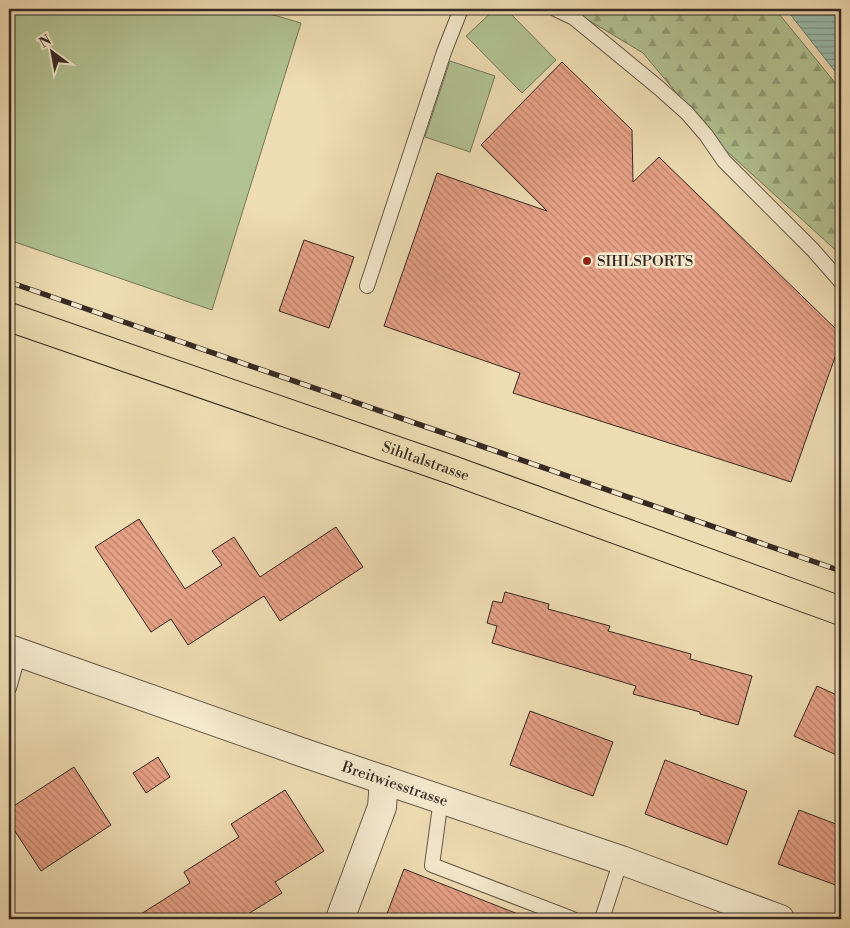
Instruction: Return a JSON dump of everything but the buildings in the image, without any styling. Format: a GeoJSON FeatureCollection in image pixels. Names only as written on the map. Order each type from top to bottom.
{"type":"FeatureCollection","features":[{"type":"Feature","properties":{"kind":"main road","name":"Sihltalstrasse"},"geometry":{"type":"LineString","coordinates":[[9,317],[461,473],[841,611]]}},
{"type":"Feature","properties":{"kind":"street","name":"Breitwiesstrasse"},"geometry":{"type":"LineString","coordinates":[[14,651],[384,780],[621,860],[780,919]]}},
{"type":"Feature","properties":{"kind":"street"},"geometry":{"type":"LineString","coordinates":[[340,919],[382,806],[384,780]]}},
{"type":"Feature","properties":{"kind":"lane"},"geometry":{"type":"LineString","coordinates":[[367,286],[444,52],[461,9]]}},
{"type":"Feature","properties":{"kind":"lane"},"geometry":{"type":"LineString","coordinates":[[555,9],[574,18],[687,113],[706,135],[724,161],[813,250],[841,282]]}},
{"type":"Feature","properties":{"kind":"lane"},"geometry":{"type":"LineString","coordinates":[[9,688],[14,651]]}},
{"type":"Feature","properties":{"kind":"lane"},"geometry":{"type":"LineString","coordinates":[[441,799],[432,865],[573,919]]}},
{"type":"Feature","properties":{"kind":"lane"},"geometry":{"type":"LineString","coordinates":[[602,919],[621,860]]}},
{"type":"Feature","properties":{"kind":"green space"},"geometry":{"type":"Polygon","coordinates":[[[9,9],[253,9],[301,23],[212,310],[9,240],[9,9]]]}},
{"type":"Feature","properties":{"kind":"green space"},"geometry":{"type":"Polygon","coordinates":[[[495,9],[506,9],[556,60],[522,93],[466,36],[495,9]]]}},
{"type":"Feature","properties":{"kind":"green space"},"geometry":{"type":"Polygon","coordinates":[[[570,9],[775,9],[841,90],[841,255],[721,146],[643,53],[570,9]]]}},
{"type":"Feature","properties":{"kind":"green space"},"geometry":{"type":"Polygon","coordinates":[[[450,61],[495,76],[470,152],[425,137],[450,61]]]}},
{"type":"Feature","properties":{"kind":"shaded area"},"geometry":{"type":"Polygon","coordinates":[[[786,9],[841,9],[841,79],[786,9]]]}},
{"type":"Feature","properties":{"kind":"railway"},"geometry":{"type":"LineString","coordinates":[[9,282],[841,571]]}},
{"type":"Feature","properties":{"kind":"place","name":"SIHLSPORTS"},"geometry":{"type":"Point","coordinates":[587,261]}}]}
